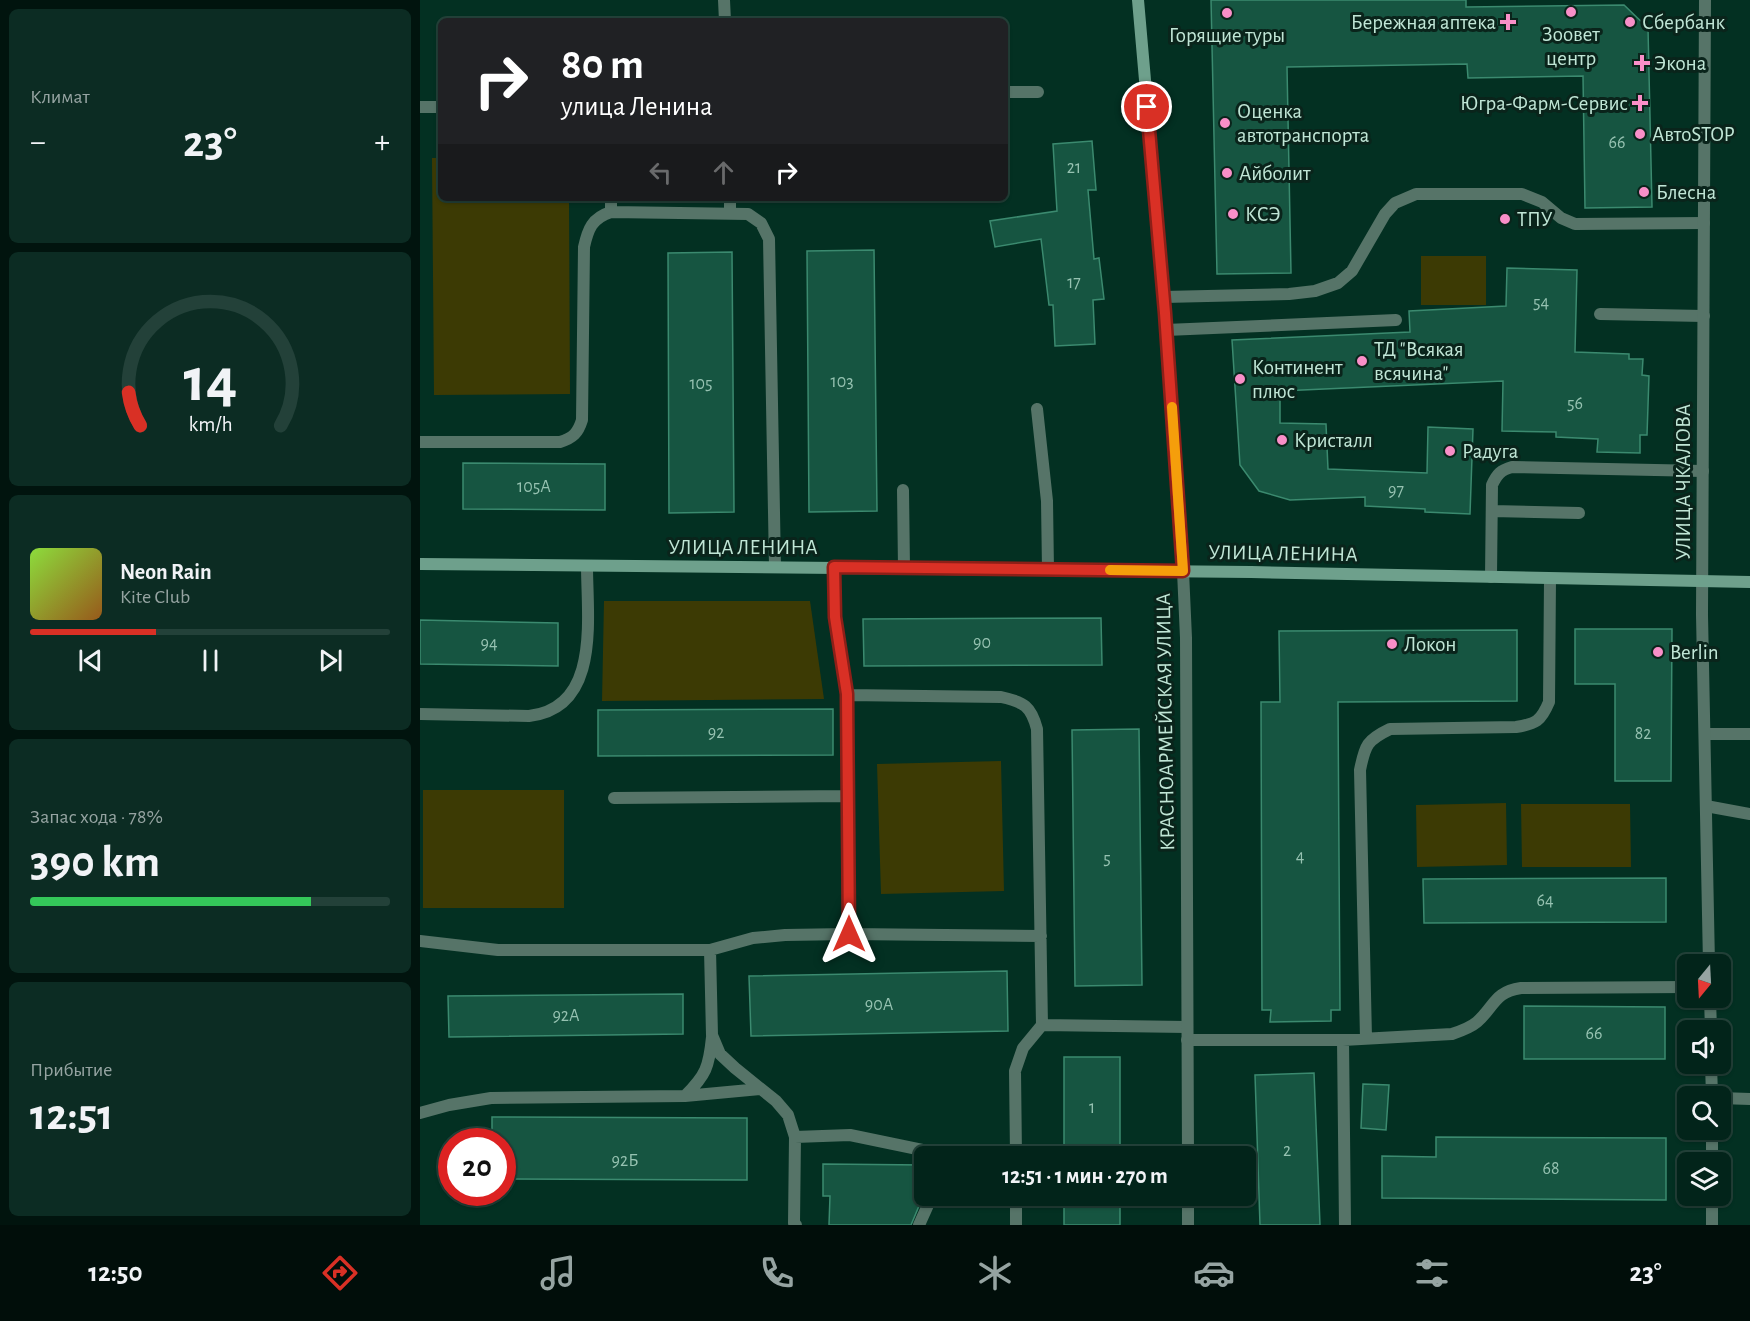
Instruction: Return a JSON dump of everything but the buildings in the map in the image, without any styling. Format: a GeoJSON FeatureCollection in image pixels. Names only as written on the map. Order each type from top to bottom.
{"type":"FeatureCollection","features":[{"type":"Feature","properties":{"kind":"street"},"geometry":{"type":"LineString","coordinates":[[724,0],[725,18]]}},
{"type":"Feature","properties":{"kind":"street","name":"КРАСНОАРМЕЙСКАЯ УЛИЦА"},"geometry":{"type":"LineString","coordinates":[[1138,0],[1164,297],[1186,638],[1188,1146]]}},
{"type":"Feature","properties":{"kind":"street","name":"УЛИЦА ЧКАЛОВА"},"geometry":{"type":"LineString","coordinates":[[1705,0],[1702,582],[1709,954]]}},
{"type":"Feature","properties":{"kind":"street"},"geometry":{"type":"LineString","coordinates":[[1008,92],[1038,92]]}},
{"type":"Feature","properties":{"kind":"street"},"geometry":{"type":"LineString","coordinates":[[420,107],[438,107]]}},
{"type":"Feature","properties":{"kind":"street"},"geometry":{"type":"LineString","coordinates":[[1164,297],[1289,294],[1315,291],[1338,283],[1352,272],[1385,214],[1395,203],[1416,194],[1522,194],[1542,202],[1561,218],[1575,224],[1704,223]]}},
{"type":"Feature","properties":{"kind":"street"},"geometry":{"type":"LineString","coordinates":[[611,201],[611,212]]}},
{"type":"Feature","properties":{"kind":"street"},"geometry":{"type":"LineString","coordinates":[[730,201],[730,212]]}},
{"type":"Feature","properties":{"kind":"street"},"geometry":{"type":"LineString","coordinates":[[420,442],[560,442],[571,439],[578,431],[582,420],[584,247],[588,230],[600,215],[611,212],[747,214],[760,223],[769,239],[775,567]]}},
{"type":"Feature","properties":{"kind":"street"},"geometry":{"type":"LineString","coordinates":[[1600,314],[1704,316]]}},
{"type":"Feature","properties":{"kind":"street"},"geometry":{"type":"LineString","coordinates":[[1166,330],[1396,320]]}},
{"type":"Feature","properties":{"kind":"street"},"geometry":{"type":"LineString","coordinates":[[1037,409],[1047,501],[1048,570]]}},
{"type":"Feature","properties":{"kind":"street"},"geometry":{"type":"LineString","coordinates":[[1491,577],[1492,485],[1502,469],[1512,466],[1703,471]]}},
{"type":"Feature","properties":{"kind":"street"},"geometry":{"type":"LineString","coordinates":[[903,490],[904,568]]}},
{"type":"Feature","properties":{"kind":"street"},"geometry":{"type":"LineString","coordinates":[[1492,511],[1579,513]]}},
{"type":"Feature","properties":{"kind":"street","name":"УЛИЦА ЛЕНИНА"},"geometry":{"type":"LineString","coordinates":[[420,564],[1183,571],[1750,582]]}},
{"type":"Feature","properties":{"kind":"street"},"geometry":{"type":"LineString","coordinates":[[420,714],[529,716],[543,715],[558,707],[570,696],[578,682],[585,661],[587,566]]}},
{"type":"Feature","properties":{"kind":"street"},"geometry":{"type":"LineString","coordinates":[[834,567],[835,617],[847,694],[849,934]]}},
{"type":"Feature","properties":{"kind":"street"},"geometry":{"type":"LineString","coordinates":[[1366,1038],[1360,770],[1364,752],[1373,737],[1390,729],[1516,727],[1533,724],[1544,715],[1548,702],[1550,579]]}},
{"type":"Feature","properties":{"kind":"street"},"geometry":{"type":"LineString","coordinates":[[847,694],[1001,697],[1025,705],[1033,714],[1037,729],[1042,1025],[1023,1048],[1015,1071],[1016,1146]]}},
{"type":"Feature","properties":{"kind":"street"},"geometry":{"type":"LineString","coordinates":[[1705,734],[1750,734]]}},
{"type":"Feature","properties":{"kind":"street"},"geometry":{"type":"LineString","coordinates":[[614,798],[848,796]]}},
{"type":"Feature","properties":{"kind":"street"},"geometry":{"type":"LineString","coordinates":[[1706,807],[1750,814]]}},
{"type":"Feature","properties":{"kind":"street"},"geometry":{"type":"LineString","coordinates":[[420,941],[498,950],[710,950],[753,938],[785,935],[1041,936]]}},
{"type":"Feature","properties":{"kind":"street"},"geometry":{"type":"LineString","coordinates":[[685,1096],[701,1080],[710,1061],[712,1035],[710,950]]}},
{"type":"Feature","properties":{"kind":"street"},"geometry":{"type":"LineString","coordinates":[[1042,1025],[1343,1040],[1452,1034],[1473,1025],[1508,990],[1677,987]]}},
{"type":"Feature","properties":{"kind":"street"},"geometry":{"type":"LineString","coordinates":[[712,1035],[720,1054],[776,1101],[788,1115],[795,1137],[793,1224]]}},
{"type":"Feature","properties":{"kind":"street"},"geometry":{"type":"LineString","coordinates":[[1343,1040],[1345,1225]]}},
{"type":"Feature","properties":{"kind":"street"},"geometry":{"type":"LineString","coordinates":[[420,1113],[449,1105],[491,1098],[685,1096],[760,1089]]}},
{"type":"Feature","properties":{"kind":"street"},"geometry":{"type":"LineString","coordinates":[[1731,1098],[1750,1099]]}},
{"type":"Feature","properties":{"kind":"street"},"geometry":{"type":"LineString","coordinates":[[795,1137],[850,1135],[914,1148]]}},
{"type":"Feature","properties":{"kind":"street"},"geometry":{"type":"LineString","coordinates":[[919,1225],[928,1206]]}},
{"type":"Feature","properties":{"kind":"street"},"geometry":{"type":"LineString","coordinates":[[1016,1206],[1016,1225]]}},
{"type":"Feature","properties":{"kind":"street"},"geometry":{"type":"LineString","coordinates":[[1188,1206],[1188,1225]]}},
{"type":"Feature","properties":{"kind":"street"},"geometry":{"type":"LineString","coordinates":[[1712,1206],[1712,1225]]}},
{"type":"Feature","properties":{"kind":"shaded area"},"geometry":{"type":"Polygon","coordinates":[[[432,158],[438,158],[438,201],[569,201],[570,394],[434,395],[432,158]]]}},
{"type":"Feature","properties":{"kind":"shaded area"},"geometry":{"type":"Polygon","coordinates":[[[1421,256],[1486,256],[1486,305],[1421,305],[1421,256]]]}},
{"type":"Feature","properties":{"kind":"shaded area"},"geometry":{"type":"Polygon","coordinates":[[[604,601],[810,601],[824,699],[602,701],[604,601]]]}},
{"type":"Feature","properties":{"kind":"shaded area"},"geometry":{"type":"Polygon","coordinates":[[[1001,761],[1004,891],[881,894],[877,764],[1001,761]]]}},
{"type":"Feature","properties":{"kind":"shaded area"},"geometry":{"type":"Polygon","coordinates":[[[423,790],[564,790],[564,908],[423,908],[423,790]]]}},
{"type":"Feature","properties":{"kind":"shaded area"},"geometry":{"type":"Polygon","coordinates":[[[1506,803],[1507,865],[1417,867],[1416,805],[1506,803]]]}},
{"type":"Feature","properties":{"kind":"shaded area"},"geometry":{"type":"Polygon","coordinates":[[[1521,804],[1630,804],[1631,867],[1522,867],[1521,804]]]}},
{"type":"Feature","properties":{"kind":"slow traffic"},"geometry":{"type":"LineString","coordinates":[[1110,570],[1183,571],[1172,407]]}},
{"type":"Feature","properties":{"kind":"place","name":"Зоовет центр"},"geometry":{"type":"Point","coordinates":[1571,12]}},
{"type":"Feature","properties":{"kind":"place","name":"Горящие туры"},"geometry":{"type":"Point","coordinates":[1227,13]}},
{"type":"Feature","properties":{"kind":"place","name":"Бережная аптека"},"geometry":{"type":"Point","coordinates":[1508,22]}},
{"type":"Feature","properties":{"kind":"place","name":"Сбербанк"},"geometry":{"type":"Point","coordinates":[1630,22]}},
{"type":"Feature","properties":{"kind":"place","name":"Экона"},"geometry":{"type":"Point","coordinates":[1642,63]}},
{"type":"Feature","properties":{"kind":"place","name":"Югра-Фарм-Сервис"},"geometry":{"type":"Point","coordinates":[1640,103]}},
{"type":"Feature","properties":{"kind":"place","name":"Оценка автотранспорта"},"geometry":{"type":"Point","coordinates":[1225,123]}},
{"type":"Feature","properties":{"kind":"place","name":"АвтоSTOP"},"geometry":{"type":"Point","coordinates":[1640,134]}},
{"type":"Feature","properties":{"kind":"place","name":"Айболит"},"geometry":{"type":"Point","coordinates":[1227,173]}},
{"type":"Feature","properties":{"kind":"place","name":"Блесна"},"geometry":{"type":"Point","coordinates":[1644,192]}},
{"type":"Feature","properties":{"kind":"place","name":"КСЭ"},"geometry":{"type":"Point","coordinates":[1233,214]}},
{"type":"Feature","properties":{"kind":"place","name":"ТПУ"},"geometry":{"type":"Point","coordinates":[1505,219]}},
{"type":"Feature","properties":{"kind":"place","name":"ТД \"Всякая всячина\""},"geometry":{"type":"Point","coordinates":[1362,361]}},
{"type":"Feature","properties":{"kind":"place","name":"Континент плюс"},"geometry":{"type":"Point","coordinates":[1240,379]}},
{"type":"Feature","properties":{"kind":"place","name":"Кристалл"},"geometry":{"type":"Point","coordinates":[1282,440]}},
{"type":"Feature","properties":{"kind":"place","name":"Радуга"},"geometry":{"type":"Point","coordinates":[1450,451]}},
{"type":"Feature","properties":{"kind":"place","name":"Локон"},"geometry":{"type":"Point","coordinates":[1392,644]}},
{"type":"Feature","properties":{"kind":"place","name":"Berlin"},"geometry":{"type":"Point","coordinates":[1658,652]}},
{"type":"Feature","properties":{"kind":"route"},"geometry":{"type":"LineString","coordinates":[[849,934],[847,694],[835,617],[834,567],[1183,571],[1165,313],[1147,107]]}}]}
